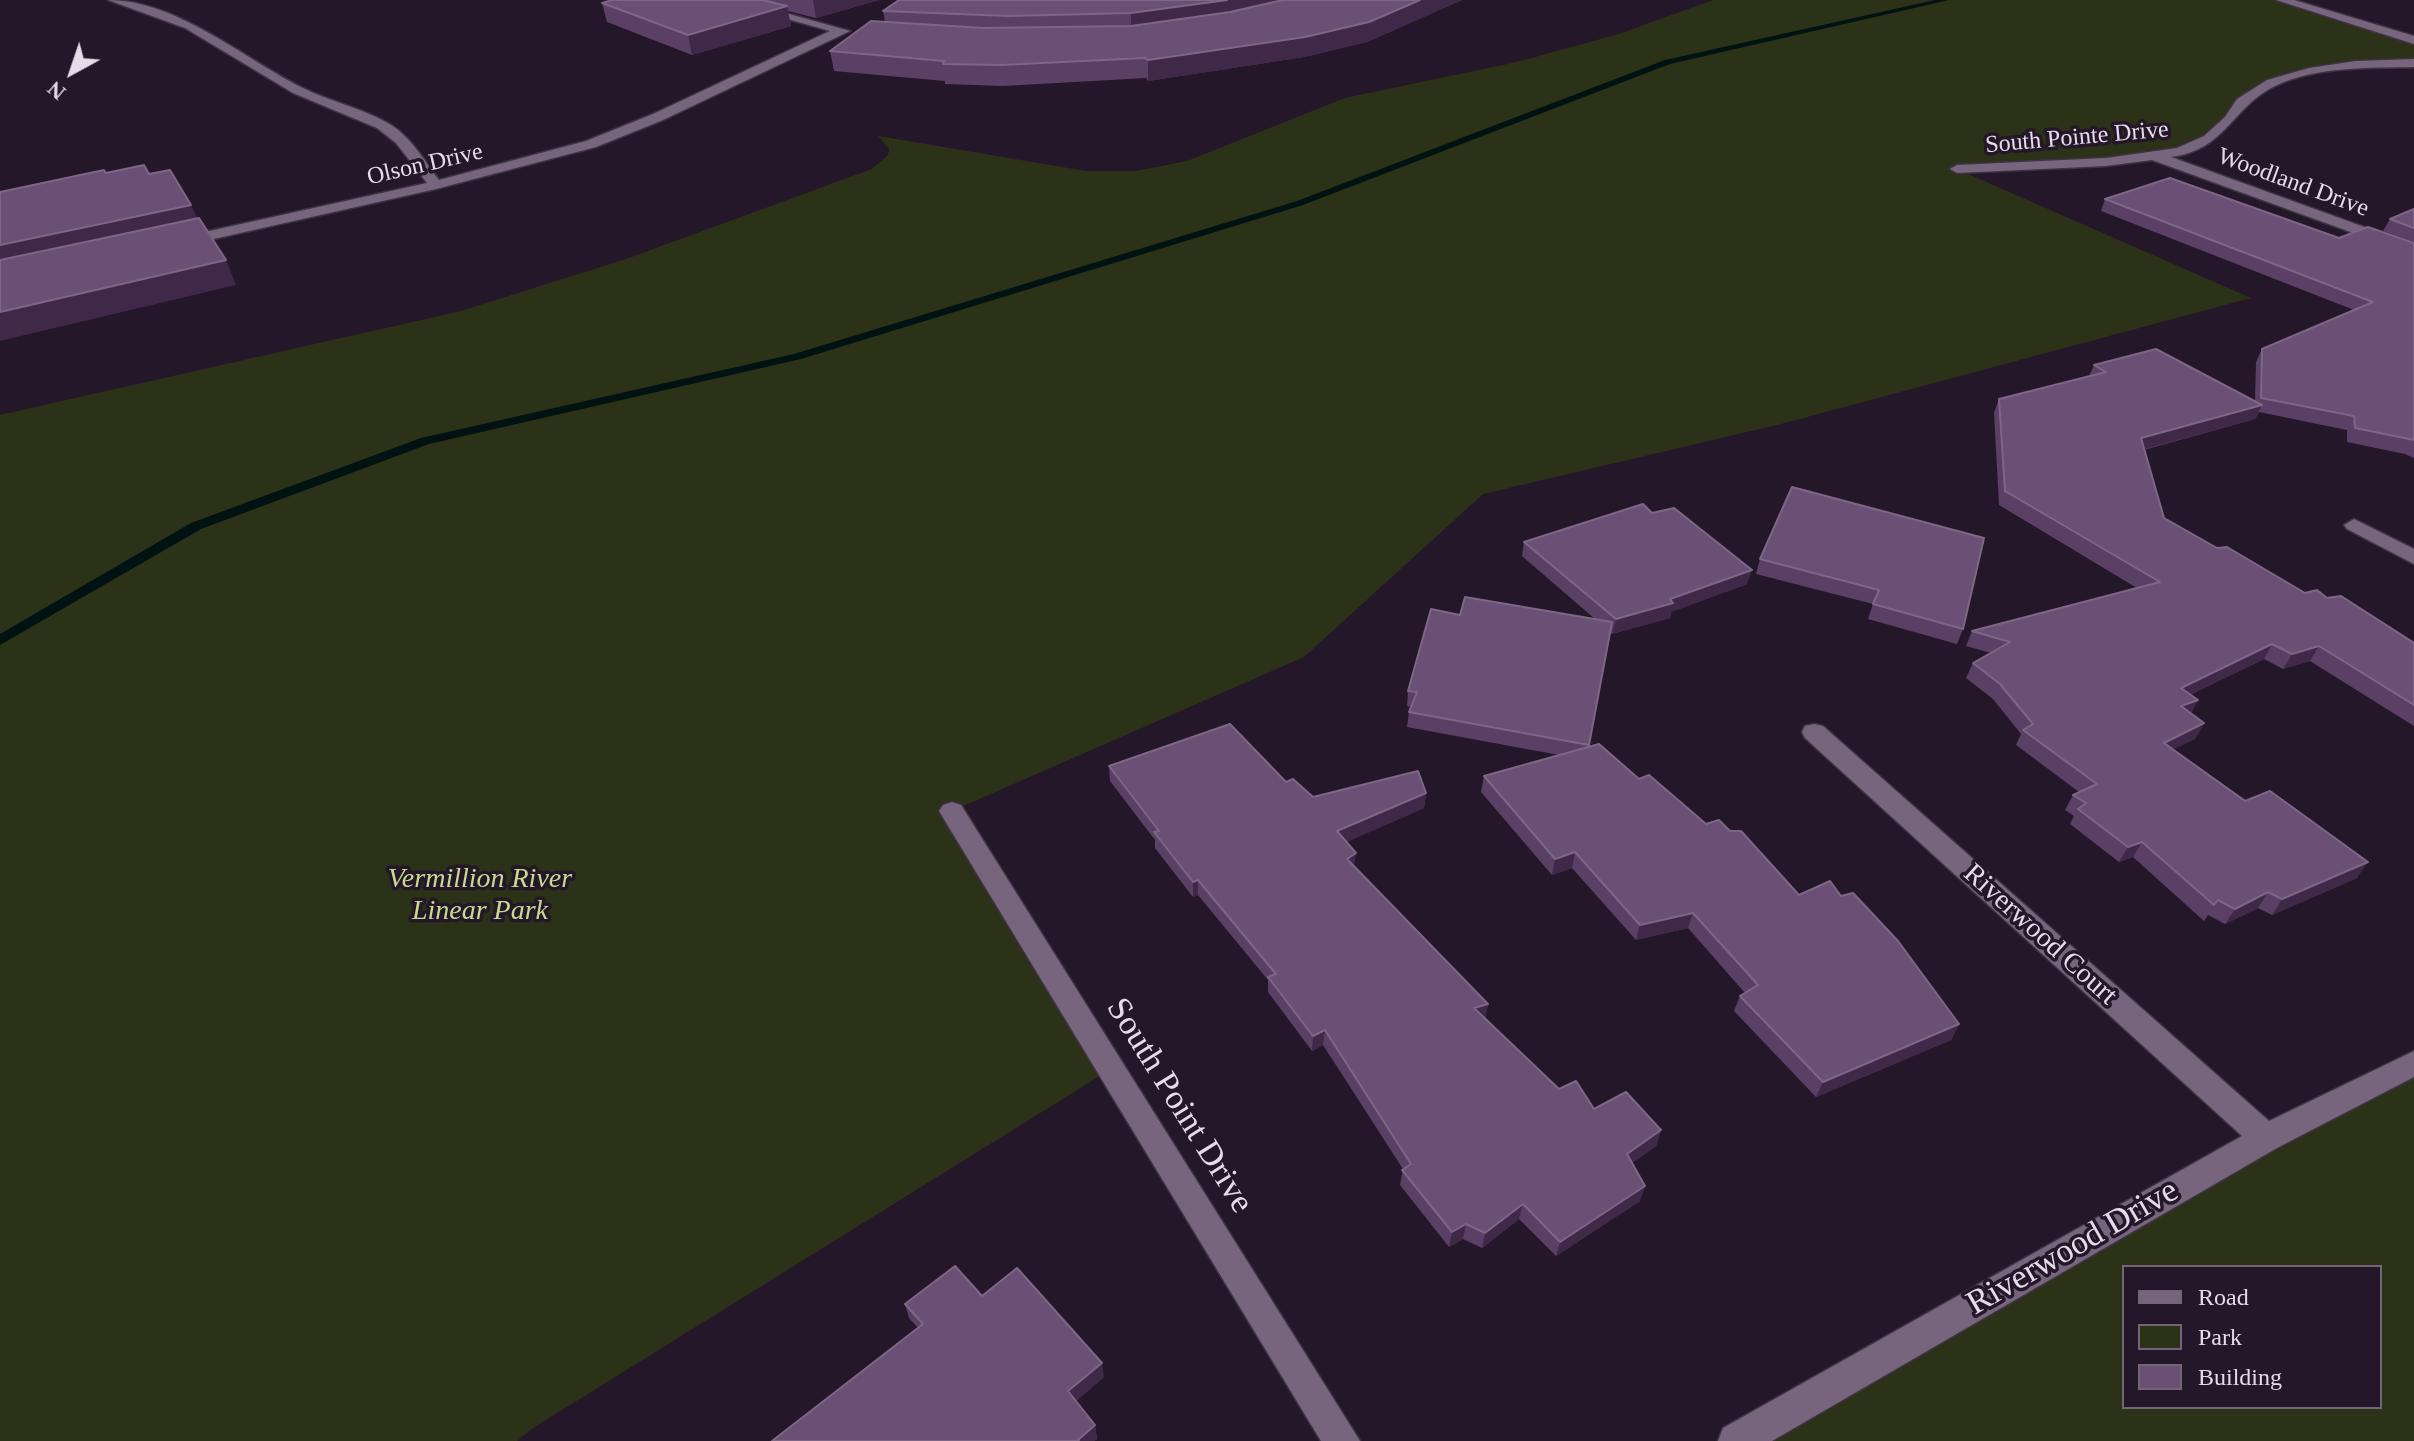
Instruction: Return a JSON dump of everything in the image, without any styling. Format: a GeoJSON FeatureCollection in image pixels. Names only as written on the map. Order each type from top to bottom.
{"type":"FeatureCollection","features":[{"type":"Feature","properties":{"kind":"street"},"geometry":{"type":"LineString","coordinates":[[114,0],[189,26],[297,90],[382,125],[401,140],[436,185]]}},
{"type":"Feature","properties":{"kind":"street"},"geometry":{"type":"LineString","coordinates":[[726,0],[839,31],[858,33]]}},
{"type":"Feature","properties":{"kind":"street"},"geometry":{"type":"LineString","coordinates":[[2282,0],[2414,40]]}},
{"type":"Feature","properties":{"kind":"street","name":"Olson Drive"},"geometry":{"type":"LineString","coordinates":[[159,246],[436,185],[591,144],[658,117],[839,31]]}},
{"type":"Feature","properties":{"kind":"street","name":"South Pointe Drive"},"geometry":{"type":"LineString","coordinates":[[1957,169],[2157,157],[2180,152],[2209,139],[2230,120],[2242,102],[2271,83],[2309,72],[2356,65],[2414,63]]}},
{"type":"Feature","properties":{"kind":"street","name":"Woodland Drive"},"geometry":{"type":"LineString","coordinates":[[2157,157],[2414,250]]}},
{"type":"Feature","properties":{"kind":"street"},"geometry":{"type":"LineString","coordinates":[[2354,525],[2414,558]]}},
{"type":"Feature","properties":{"kind":"street","name":"Riverwood Court"},"geometry":{"type":"LineString","coordinates":[[1814,732],[2266,1138]]}},
{"type":"Feature","properties":{"kind":"street","name":"South Point Drive"},"geometry":{"type":"LineString","coordinates":[[952,811],[1342,1441]]}},
{"type":"Feature","properties":{"kind":"street","name":"Riverwood Drive"},"geometry":{"type":"LineString","coordinates":[[1736,1441],[2266,1138],[2414,1063]]}},
{"type":"Feature","properties":{"kind":"green space","name":"Vermillion River Linear Park"},"geometry":{"type":"Polygon","coordinates":[[[1713,0],[2282,0],[2414,40],[2414,63],[2309,72],[2271,83],[2230,120],[2180,152],[1959,170],[2251,298],[1781,424],[1483,494],[1304,657],[952,811],[1111,1069],[533,1428],[517,1441],[0,1441],[0,415],[461,311],[626,259],[872,169],[888,155],[889,149],[878,136],[1086,171],[1136,171],[1187,161],[1345,98],[1517,62],[1619,34],[1713,0]]]}},
{"type":"Feature","properties":{"kind":"green space"},"geometry":{"type":"Polygon","coordinates":[[[2414,1063],[2414,1441],[1736,1441],[2414,1063]]]}},
{"type":"Feature","properties":{"kind":"building"},"geometry":{"type":"Polygon","coordinates":[[[612,0],[762,0],[787,6],[688,35],[602,3],[612,0]]]}},
{"type":"Feature","properties":{"kind":"building"},"geometry":{"type":"Polygon","coordinates":[[[899,0],[1227,0],[1131,13],[1008,16],[883,11],[899,0]]]}},
{"type":"Feature","properties":{"kind":"building"},"geometry":{"type":"Polygon","coordinates":[[[1283,0],[1420,0],[1369,22],[1305,37],[1148,60],[943,64],[944,61],[830,51],[871,21],[983,28],[1131,26],[1230,12],[1283,0]]]}},
{"type":"Feature","properties":{"kind":"building"},"geometry":{"type":"Polygon","coordinates":[[[144,165],[149,174],[170,170],[191,205],[0,245],[0,192],[104,170],[106,173],[144,165]]]}},
{"type":"Feature","properties":{"kind":"building"},"geometry":{"type":"Polygon","coordinates":[[[2170,178],[2339,238],[2368,227],[2414,243],[2414,440],[2355,428],[2354,416],[2261,398],[2262,349],[2373,302],[2105,199],[2170,178]]]}},
{"type":"Feature","properties":{"kind":"building"},"geometry":{"type":"Polygon","coordinates":[[[2414,209],[2414,228],[2390,219],[2414,209]]]}},
{"type":"Feature","properties":{"kind":"building"},"geometry":{"type":"Polygon","coordinates":[[[199,218],[226,260],[0,312],[0,260],[199,218]]]}},
{"type":"Feature","properties":{"kind":"building"},"geometry":{"type":"Polygon","coordinates":[[[2156,349],[2262,405],[2141,438],[2164,518],[2217,548],[2227,547],[2305,593],[2317,590],[2327,598],[2341,596],[2414,643],[2414,705],[2319,646],[2292,654],[2272,644],[2181,688],[2198,700],[2181,706],[2204,723],[2164,743],[2245,801],[2270,791],[2368,862],[2282,899],[2268,892],[2235,909],[2218,900],[2214,905],[2142,842],[2128,847],[2078,809],[2086,803],[2073,795],[2097,784],[2023,730],[2033,724],[2000,684],[1973,663],[2010,642],[1972,631],[2160,582],[2005,491],[1999,399],[2106,372],[2094,365],[2156,349]]]}},
{"type":"Feature","properties":{"kind":"building"},"geometry":{"type":"Polygon","coordinates":[[[1792,487],[1984,538],[1963,629],[1873,604],[1879,590],[1760,559],[1792,487]]]}},
{"type":"Feature","properties":{"kind":"building"},"geometry":{"type":"Polygon","coordinates":[[[1643,504],[1652,513],[1674,508],[1752,570],[1670,599],[1673,603],[1616,619],[1524,542],[1643,504]]]}},
{"type":"Feature","properties":{"kind":"building"},"geometry":{"type":"Polygon","coordinates":[[[1465,597],[1612,622],[1589,745],[1409,712],[1417,692],[1408,691],[1431,609],[1460,615],[1465,597]]]}},
{"type":"Feature","properties":{"kind":"building"},"geometry":{"type":"Polygon","coordinates":[[[1230,724],[1286,782],[1293,779],[1313,797],[1418,771],[1426,793],[1337,831],[1356,853],[1347,859],[1488,1004],[1474,1008],[1559,1089],[1576,1081],[1594,1109],[1626,1092],[1661,1130],[1627,1154],[1645,1186],[1560,1242],[1523,1204],[1485,1233],[1466,1224],[1452,1232],[1402,1170],[1411,1164],[1325,1030],[1313,1036],[1268,977],[1276,974],[1198,880],[1193,882],[1109,766],[1230,724]]]}},
{"type":"Feature","properties":{"kind":"building"},"geometry":{"type":"Polygon","coordinates":[[[1599,744],[1639,779],[1649,775],[1706,824],[1719,820],[1730,831],[1741,831],[1799,895],[1830,881],[1841,896],[1853,893],[1898,941],[1959,1024],[1823,1082],[1740,996],[1758,985],[1693,913],[1640,925],[1575,852],[1555,859],[1484,776],[1599,744]]]}},
{"type":"Feature","properties":{"kind":"building"},"geometry":{"type":"Polygon","coordinates":[[[955,1266],[982,1296],[1017,1268],[1102,1363],[1068,1391],[1095,1425],[1079,1441],[772,1441],[923,1324],[905,1304],[955,1266]]]}},
{"type":"Feature","properties":{"kind":"waterway"},"geometry":{"type":"LineString","coordinates":[[0,640],[196,526],[425,441],[797,357],[1300,203],[1668,62],[1945,0]]}}]}
